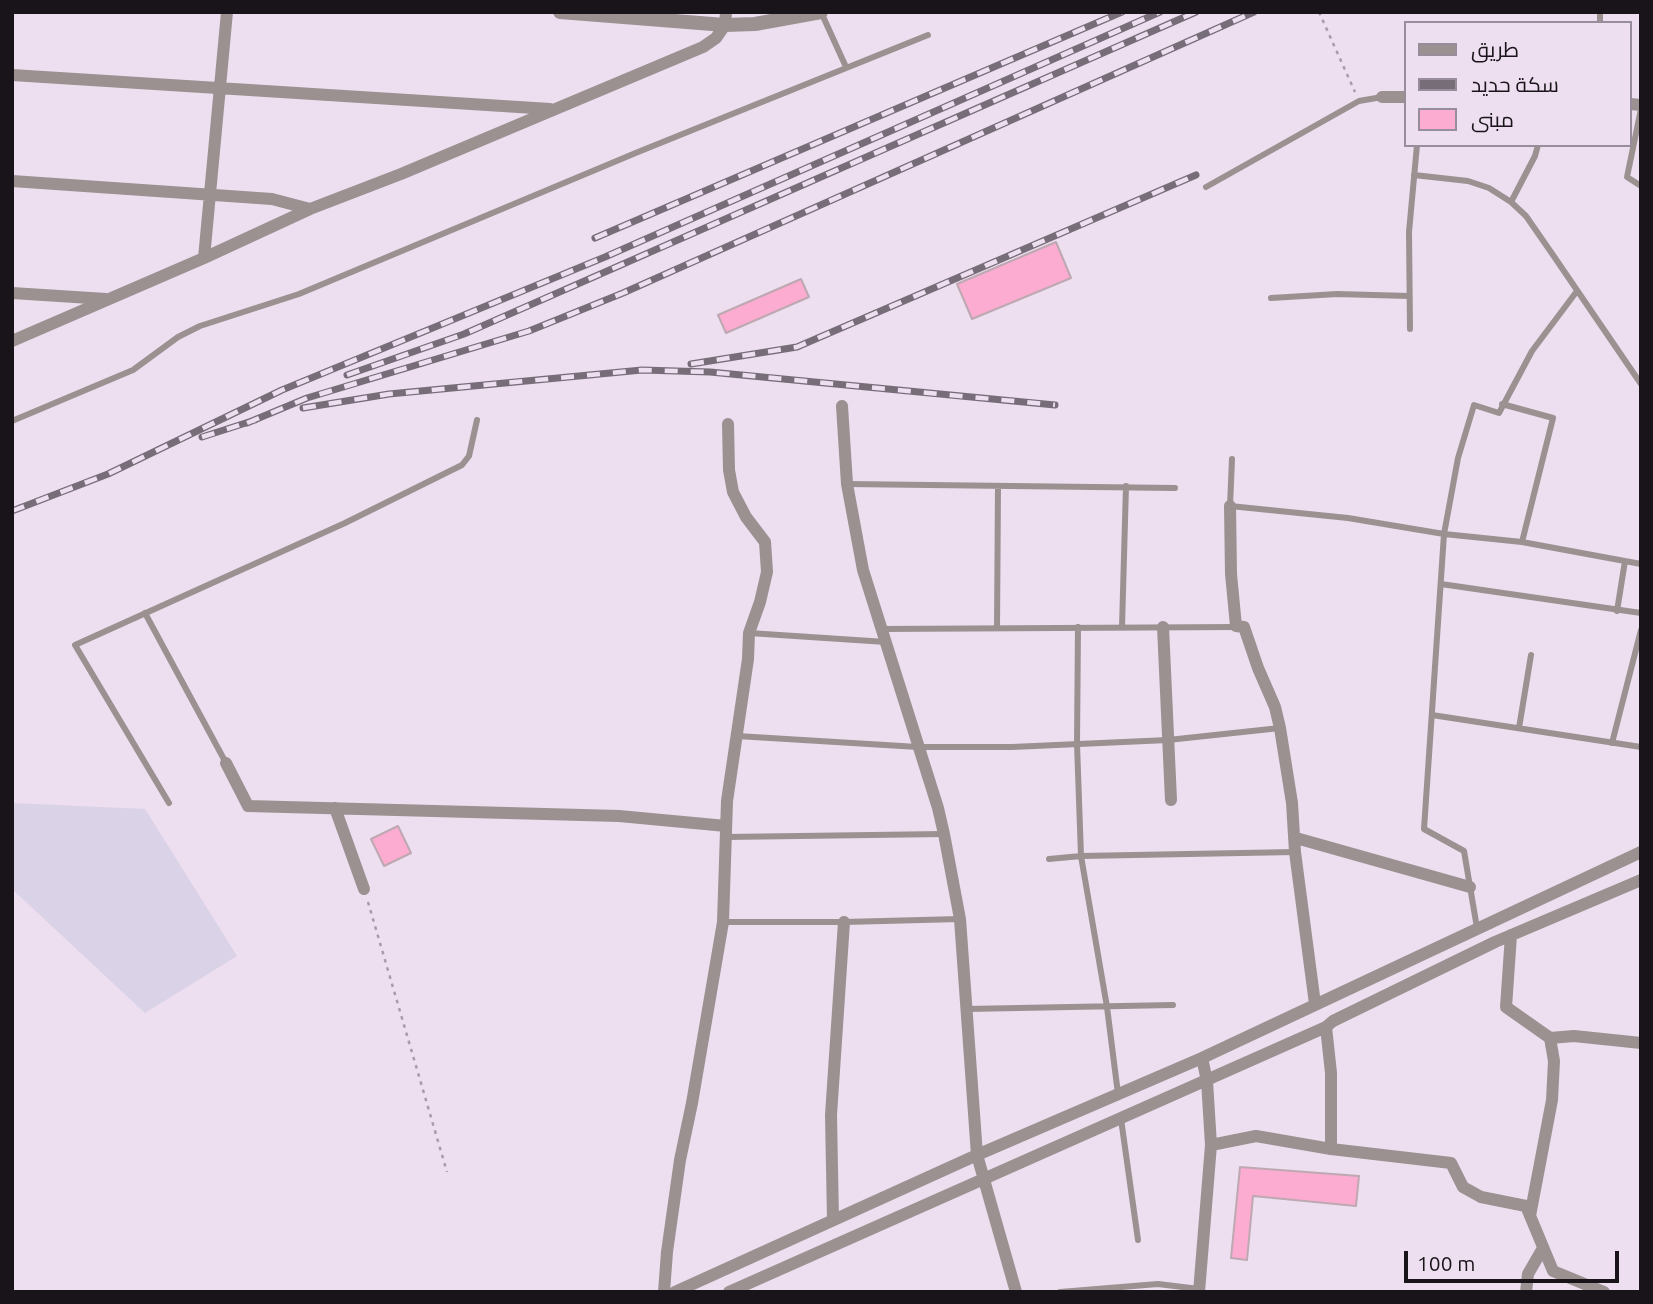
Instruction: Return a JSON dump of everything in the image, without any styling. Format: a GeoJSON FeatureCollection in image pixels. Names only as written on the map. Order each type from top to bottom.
{"type":"FeatureCollection","features":[{"type":"Feature","properties":{"kind":"street"},"geometry":{"type":"LineString","coordinates":[[204,258],[227,12]]}},
{"type":"Feature","properties":{"kind":"street"},"geometry":{"type":"LineString","coordinates":[[560,12],[725,19],[755,24],[821,12]]}},
{"type":"Feature","properties":{"kind":"street"},"geometry":{"type":"LineString","coordinates":[[12,341],[310,209],[401,174],[703,47],[716,38],[725,19]]}},
{"type":"Feature","properties":{"kind":"street"},"geometry":{"type":"LineString","coordinates":[[12,75],[553,109]]}},
{"type":"Feature","properties":{"kind":"street"},"geometry":{"type":"LineString","coordinates":[[1382,97],[1404,97]]}},
{"type":"Feature","properties":{"kind":"street"},"geometry":{"type":"LineString","coordinates":[[12,181],[272,199],[310,209]]}},
{"type":"Feature","properties":{"kind":"street"},"geometry":{"type":"LineString","coordinates":[[12,293],[110,299]]}},
{"type":"Feature","properties":{"kind":"street"},"geometry":{"type":"LineString","coordinates":[[842,406],[847,484],[863,570],[944,834],[960,919],[977,1155],[1016,1292]]}},
{"type":"Feature","properties":{"kind":"street"},"geometry":{"type":"LineString","coordinates":[[664,1292],[678,1172],[723,922],[727,801],[748,659],[748,633],[768,572],[765,542],[746,517],[733,492],[727,424]]}},
{"type":"Feature","properties":{"kind":"street"},"geometry":{"type":"LineString","coordinates":[[1230,506],[1231,575],[1236,626],[1244,627],[1280,728],[1315,1004]]}},
{"type":"Feature","properties":{"kind":"street"},"geometry":{"type":"LineString","coordinates":[[1163,627],[1171,800]]}},
{"type":"Feature","properties":{"kind":"street"},"geometry":{"type":"LineString","coordinates":[[226,764],[248,806],[620,816],[726,832]]}},
{"type":"Feature","properties":{"kind":"street"},"geometry":{"type":"LineString","coordinates":[[335,807],[364,889]]}},
{"type":"Feature","properties":{"kind":"street"},"geometry":{"type":"LineString","coordinates":[[1296,838],[1470,887]]}},
{"type":"Feature","properties":{"kind":"street"},"geometry":{"type":"LineString","coordinates":[[675,1292],[977,1155],[1202,1058],[1641,852]]}},
{"type":"Feature","properties":{"kind":"street"},"geometry":{"type":"LineString","coordinates":[[729,1292],[1207,1081],[1326,1027],[1333,1021],[1511,935],[1641,880]]}},
{"type":"Feature","properties":{"kind":"street"},"geometry":{"type":"LineString","coordinates":[[833,1220],[831,1115],[844,922]]}},
{"type":"Feature","properties":{"kind":"street"},"geometry":{"type":"LineString","coordinates":[[1511,935],[1506,1007],[1550,1038],[1574,1035],[1641,1043]]}},
{"type":"Feature","properties":{"kind":"street"},"geometry":{"type":"LineString","coordinates":[[1326,1027],[1331,1073],[1331,1149]]}},
{"type":"Feature","properties":{"kind":"street"},"geometry":{"type":"LineString","coordinates":[[1530,1217],[1552,1100],[1554,1061],[1550,1038]]}},
{"type":"Feature","properties":{"kind":"street"},"geometry":{"type":"LineString","coordinates":[[1199,1290],[1211,1144],[1207,1081],[1202,1058]]}},
{"type":"Feature","properties":{"kind":"street"},"geometry":{"type":"LineString","coordinates":[[1211,1144],[1256,1136],[1331,1149],[1451,1163],[1462,1186],[1481,1197],[1526,1206],[1553,1271],[1604,1292]]}},
{"type":"Feature","properties":{"kind":"street"},"geometry":{"type":"LineString","coordinates":[[1526,1292],[1528,1274],[1544,1248]]}},
{"type":"Feature","properties":{"kind":"lane"},"geometry":{"type":"LineString","coordinates":[[821,12],[846,67]]}},
{"type":"Feature","properties":{"kind":"lane"},"geometry":{"type":"LineString","coordinates":[[12,421],[133,370],[178,337],[200,326],[299,294],[928,35]]}},
{"type":"Feature","properties":{"kind":"lane"},"geometry":{"type":"LineString","coordinates":[[1206,187],[1359,101],[1382,97]]}},
{"type":"Feature","properties":{"kind":"lane"},"geometry":{"type":"LineString","coordinates":[[1641,107],[1627,177],[1641,186]]}},
{"type":"Feature","properties":{"kind":"lane"},"geometry":{"type":"LineString","coordinates":[[1410,329],[1409,232],[1417,147]]}},
{"type":"Feature","properties":{"kind":"lane"},"geometry":{"type":"LineString","coordinates":[[1511,202],[1537,147]]}},
{"type":"Feature","properties":{"kind":"lane"},"geometry":{"type":"LineString","coordinates":[[1414,175],[1468,181],[1489,188],[1511,202],[1526,216],[1641,384]]}},
{"type":"Feature","properties":{"kind":"lane"},"geometry":{"type":"LineString","coordinates":[[1477,928],[1464,851],[1423,829],[1444,534],[1458,457],[1474,405],[1499,413],[1532,351],[1577,291]]}},
{"type":"Feature","properties":{"kind":"lane"},"geometry":{"type":"LineString","coordinates":[[1271,298],[1336,294],[1409,296]]}},
{"type":"Feature","properties":{"kind":"lane"},"geometry":{"type":"LineString","coordinates":[[1502,404],[1553,418],[1522,542]]}},
{"type":"Feature","properties":{"kind":"lane"},"geometry":{"type":"LineString","coordinates":[[169,803],[75,645],[345,523],[462,465],[469,456],[477,420]]}},
{"type":"Feature","properties":{"kind":"lane"},"geometry":{"type":"LineString","coordinates":[[1232,459],[1230,506],[1348,518],[1444,534],[1522,542],[1641,564]]}},
{"type":"Feature","properties":{"kind":"lane"},"geometry":{"type":"LineString","coordinates":[[847,484],[1175,488]]}},
{"type":"Feature","properties":{"kind":"lane"},"geometry":{"type":"LineString","coordinates":[[1122,627],[1126,486]]}},
{"type":"Feature","properties":{"kind":"lane"},"geometry":{"type":"LineString","coordinates":[[997,628],[998,487]]}},
{"type":"Feature","properties":{"kind":"lane"},"geometry":{"type":"LineString","coordinates":[[1616,611],[1625,561]]}},
{"type":"Feature","properties":{"kind":"lane"},"geometry":{"type":"LineString","coordinates":[[1441,584],[1641,613]]}},
{"type":"Feature","properties":{"kind":"lane"},"geometry":{"type":"LineString","coordinates":[[145,613],[226,764]]}},
{"type":"Feature","properties":{"kind":"lane"},"geometry":{"type":"LineString","coordinates":[[1078,627],[1077,744],[1081,856],[1107,1007],[1118,1094]]}},
{"type":"Feature","properties":{"kind":"lane"},"geometry":{"type":"LineString","coordinates":[[880,629],[1244,627]]}},
{"type":"Feature","properties":{"kind":"lane"},"geometry":{"type":"LineString","coordinates":[[1612,743],[1641,630]]}},
{"type":"Feature","properties":{"kind":"lane"},"geometry":{"type":"LineString","coordinates":[[748,633],[886,642]]}},
{"type":"Feature","properties":{"kind":"lane"},"geometry":{"type":"LineString","coordinates":[[1519,728],[1531,655]]}},
{"type":"Feature","properties":{"kind":"lane"},"geometry":{"type":"LineString","coordinates":[[1432,715],[1641,747]]}},
{"type":"Feature","properties":{"kind":"lane"},"geometry":{"type":"LineString","coordinates":[[737,736],[918,747],[1012,747],[1168,740],[1280,728]]}},
{"type":"Feature","properties":{"kind":"lane"},"geometry":{"type":"LineString","coordinates":[[726,832],[944,834]]}},
{"type":"Feature","properties":{"kind":"lane"},"geometry":{"type":"LineString","coordinates":[[1049,859],[1295,852]]}},
{"type":"Feature","properties":{"kind":"lane"},"geometry":{"type":"LineString","coordinates":[[723,922],[960,919]]}},
{"type":"Feature","properties":{"kind":"lane"},"geometry":{"type":"LineString","coordinates":[[967,1009],[1173,1005]]}},
{"type":"Feature","properties":{"kind":"lane"},"geometry":{"type":"LineString","coordinates":[[1121,1119],[1138,1240]]}},
{"type":"Feature","properties":{"kind":"lane"},"geometry":{"type":"LineString","coordinates":[[1060,1292],[1158,1284],[1199,1290]]}},
{"type":"Feature","properties":{"kind":"path"},"geometry":{"type":"LineString","coordinates":[[1319,12],[1359,101]]}},
{"type":"Feature","properties":{"kind":"path"},"geometry":{"type":"LineString","coordinates":[[364,889],[447,1172]]}},
{"type":"Feature","properties":{"kind":"shaded area"},"geometry":{"type":"Polygon","coordinates":[[[12,803],[145,809],[237,956],[145,1013],[12,889],[12,803]]]}},
{"type":"Feature","properties":{"kind":"building"},"geometry":{"type":"Polygon","coordinates":[[[1056,242],[1071,278],[972,319],[957,284],[1056,242]]]}},
{"type":"Feature","properties":{"kind":"building"},"geometry":{"type":"Polygon","coordinates":[[[801,279],[809,297],[726,333],[718,315],[801,279]]]}},
{"type":"Feature","properties":{"kind":"building"},"geometry":{"type":"Polygon","coordinates":[[[398,826],[411,853],[384,866],[371,839],[398,826]]]}},
{"type":"Feature","properties":{"kind":"building"},"geometry":{"type":"Polygon","coordinates":[[[1240,1167],[1359,1176],[1356,1206],[1253,1196],[1247,1260],[1231,1258],[1240,1167]]]}},
{"type":"Feature","properties":{"kind":"railway"},"geometry":{"type":"LineString","coordinates":[[595,238],[1122,12]]}},
{"type":"Feature","properties":{"kind":"railway"},"geometry":{"type":"LineString","coordinates":[[12,511],[108,474],[282,390],[605,257],[1160,12]]}},
{"type":"Feature","properties":{"kind":"railway"},"geometry":{"type":"LineString","coordinates":[[347,375],[464,334],[1196,12]]}},
{"type":"Feature","properties":{"kind":"railway"},"geometry":{"type":"LineString","coordinates":[[247,423],[307,398],[529,331],[623,293],[1254,12]]}},
{"type":"Feature","properties":{"kind":"railway"},"geometry":{"type":"LineString","coordinates":[[691,364],[797,347],[1196,175]]}},
{"type":"Feature","properties":{"kind":"railway"},"geometry":{"type":"LineString","coordinates":[[303,408],[389,394],[642,370],[710,372],[1055,405]]}},
{"type":"Feature","properties":{"kind":"railway"},"geometry":{"type":"LineString","coordinates":[[202,437],[255,420]]}}]}
